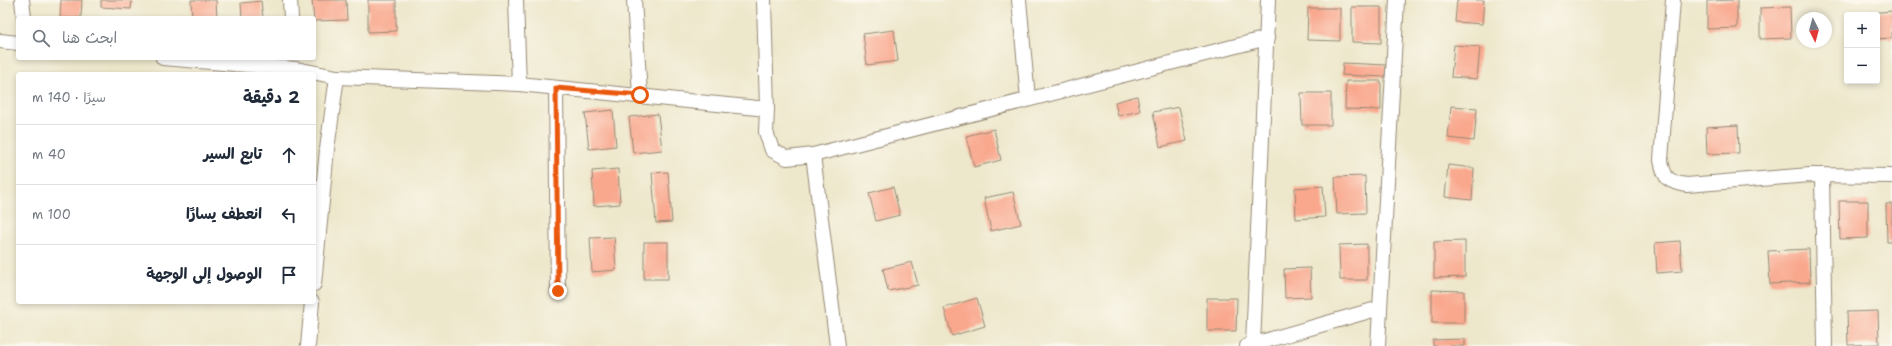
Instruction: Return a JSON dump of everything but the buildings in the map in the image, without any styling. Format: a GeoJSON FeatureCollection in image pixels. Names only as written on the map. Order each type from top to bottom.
{"type":"FeatureCollection","features":[{"type":"Feature","properties":{"kind":"street"},"geometry":{"type":"LineString","coordinates":[[22,0],[24,16]]}},
{"type":"Feature","properties":{"kind":"street"},"geometry":{"type":"LineString","coordinates":[[290,0],[291,16]]}},
{"type":"Feature","properties":{"kind":"street"},"geometry":{"type":"LineString","coordinates":[[516,0],[519,84]]}},
{"type":"Feature","properties":{"kind":"street"},"geometry":{"type":"LineString","coordinates":[[634,0],[640,95]]}},
{"type":"Feature","properties":{"kind":"street"},"geometry":{"type":"LineString","coordinates":[[764,0],[768,109],[766,132],[772,150],[787,158],[813,155],[1267,38]]}},
{"type":"Feature","properties":{"kind":"street"},"geometry":{"type":"LineString","coordinates":[[1019,0],[1028,99]]}},
{"type":"Feature","properties":{"kind":"street"},"geometry":{"type":"LineString","coordinates":[[1268,0],[1250,345],[1380,308]]}},
{"type":"Feature","properties":{"kind":"street"},"geometry":{"type":"LineString","coordinates":[[1378,346],[1396,0]]}},
{"type":"Feature","properties":{"kind":"street"},"geometry":{"type":"LineString","coordinates":[[1673,0],[1661,160],[1664,174],[1672,183],[1687,185],[1822,175],[1892,176]]}},
{"type":"Feature","properties":{"kind":"street"},"geometry":{"type":"LineString","coordinates":[[0,41],[16,43]]}},
{"type":"Feature","properties":{"kind":"street"},"geometry":{"type":"LineString","coordinates":[[216,60],[296,63],[337,77],[519,84],[768,109]]}},
{"type":"Feature","properties":{"kind":"street"},"geometry":{"type":"LineString","coordinates":[[316,263],[327,149],[337,77]]}},
{"type":"Feature","properties":{"kind":"street"},"geometry":{"type":"LineString","coordinates":[[556,88],[558,291]]}},
{"type":"Feature","properties":{"kind":"street"},"geometry":{"type":"LineString","coordinates":[[813,155],[837,346]]}},
{"type":"Feature","properties":{"kind":"street"},"geometry":{"type":"LineString","coordinates":[[1822,175],[1825,346]]}},
{"type":"Feature","properties":{"kind":"street"},"geometry":{"type":"LineString","coordinates":[[308,346],[312,304]]}},
{"type":"Feature","properties":{"kind":"route"},"geometry":{"type":"LineString","coordinates":[[558,291],[556,88],[640,95]]}}]}
